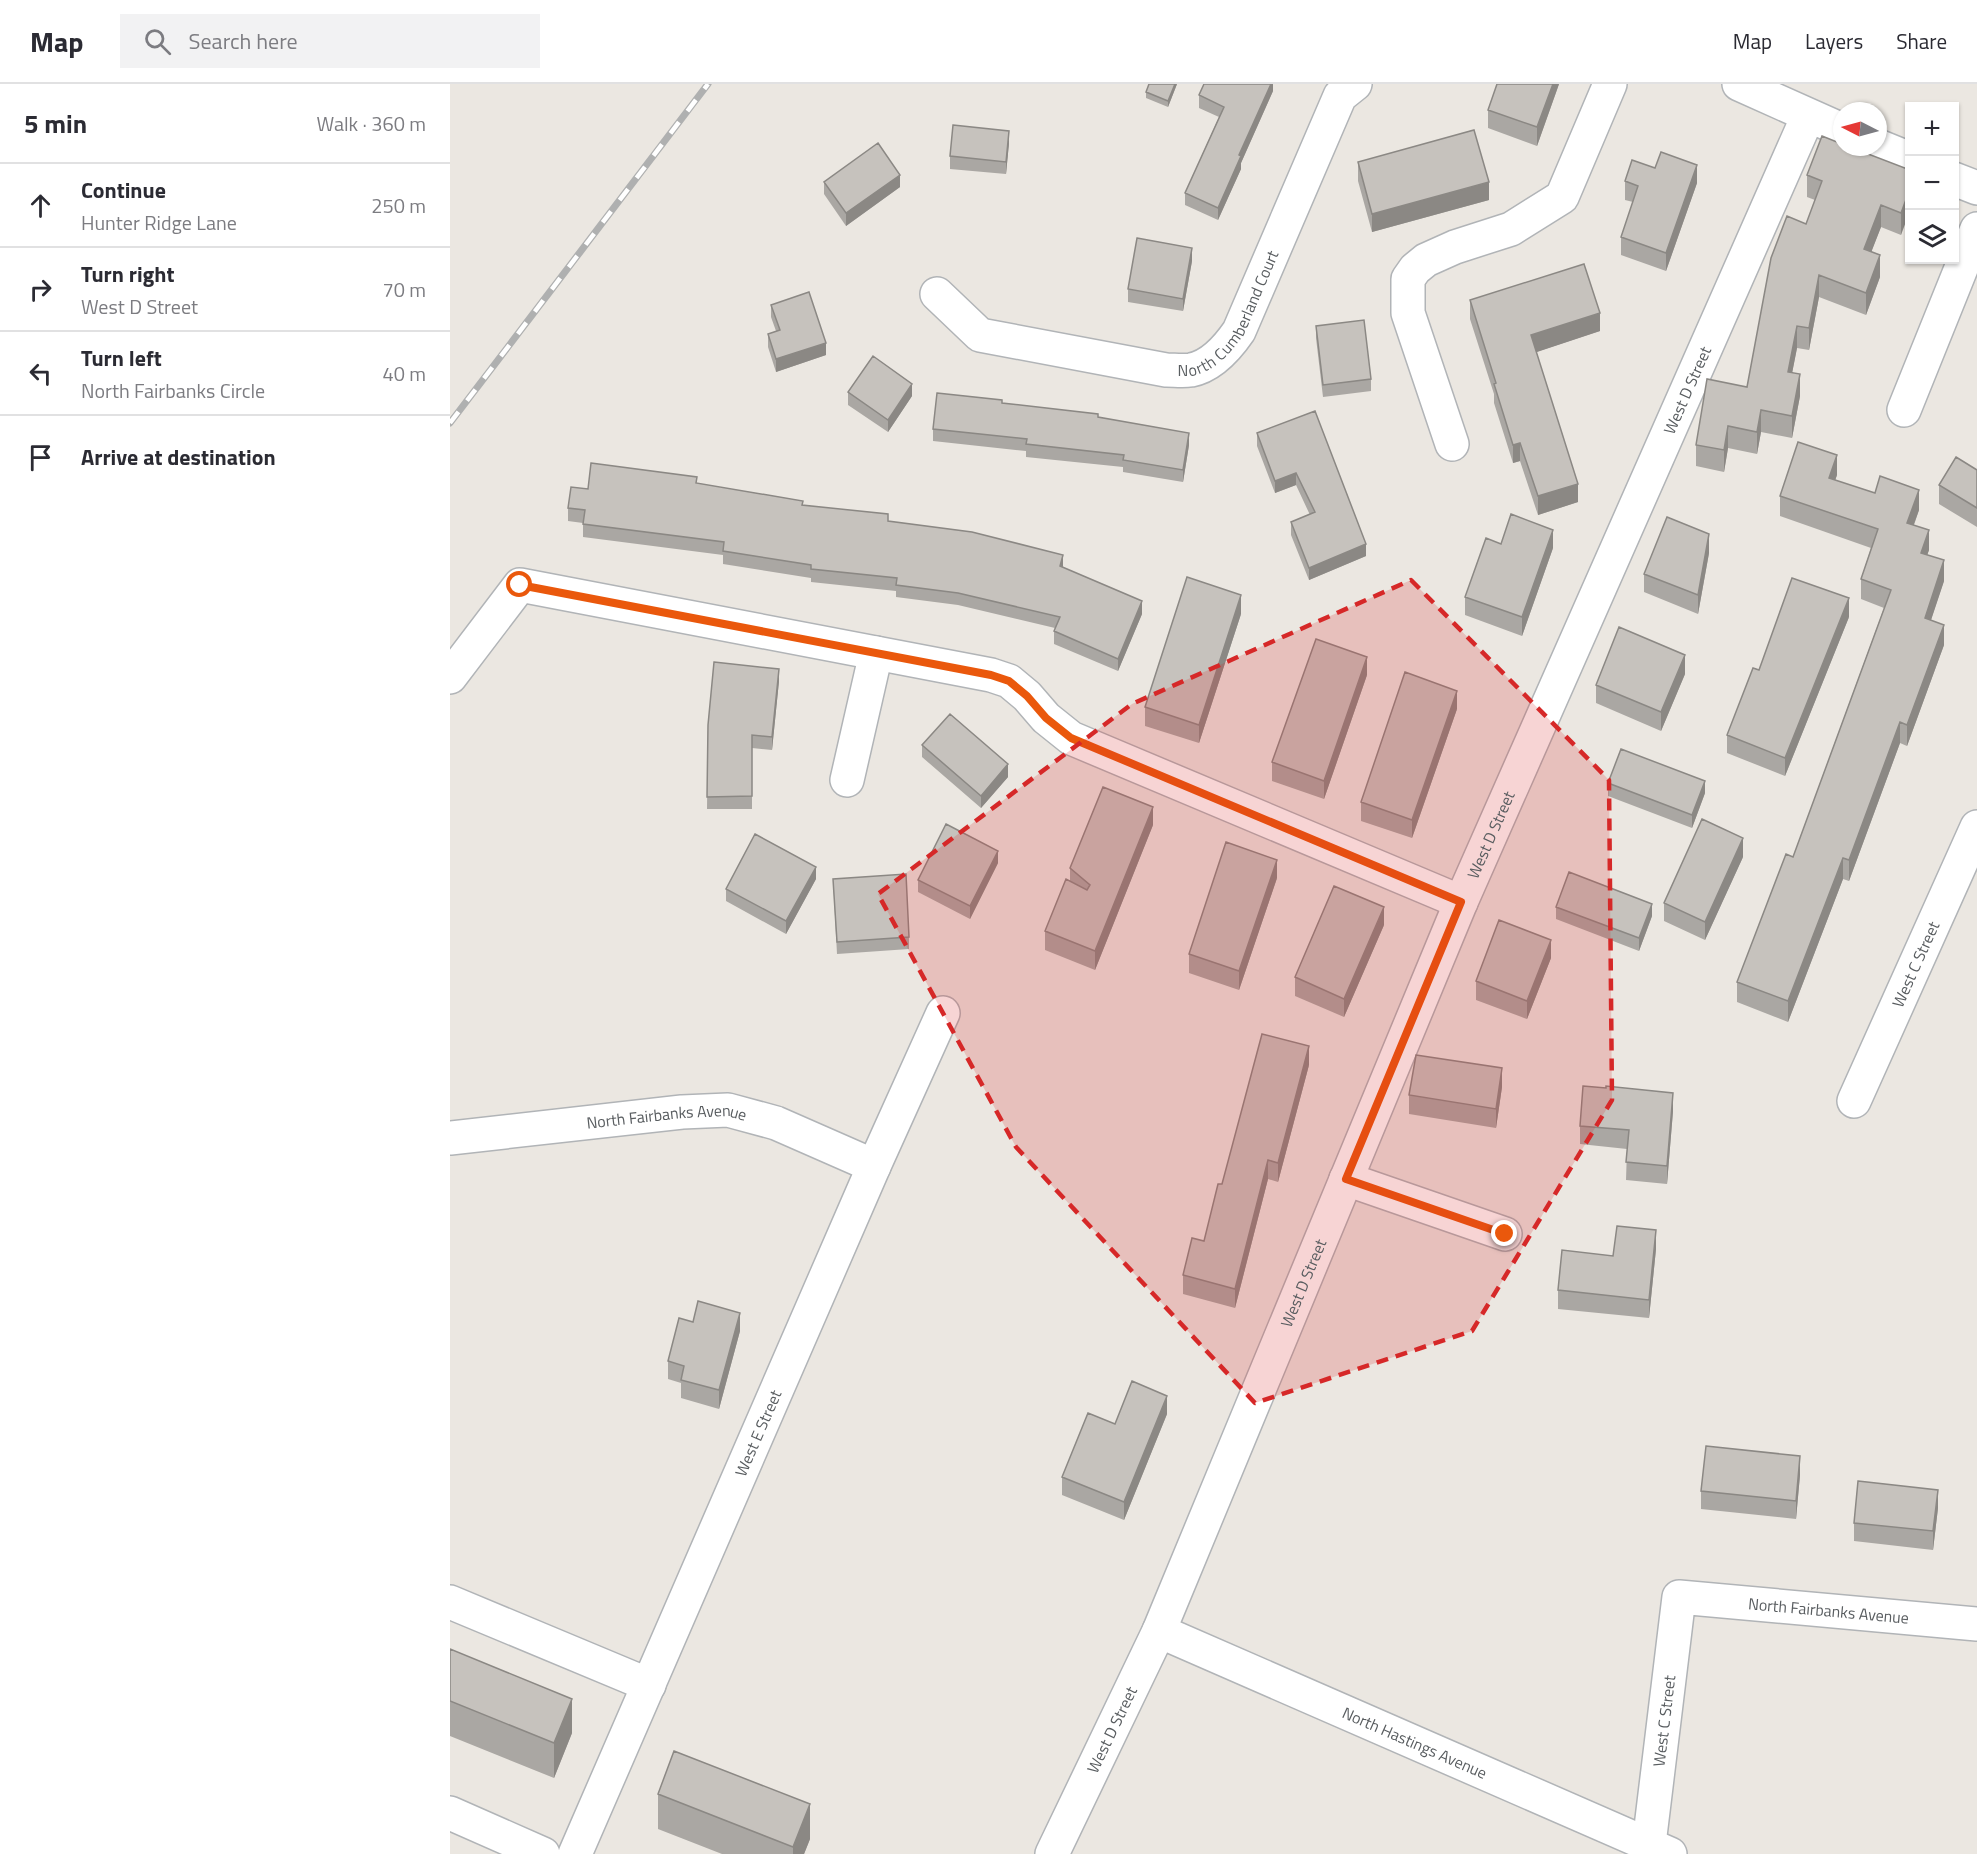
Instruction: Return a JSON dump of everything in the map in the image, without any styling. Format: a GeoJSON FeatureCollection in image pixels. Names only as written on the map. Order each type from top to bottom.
{"type":"FeatureCollection","features":[{"type":"Feature","properties":{"kind":"street","name":"North Cumberland Court"},"geometry":{"type":"LineString","coordinates":[[937,294],[980,335],[1166,370],[1192,370],[1206,364],[1226,350],[1239,331],[1340,96],[1356,84]]}},
{"type":"Feature","properties":{"kind":"street"},"geometry":{"type":"LineString","coordinates":[[1452,444],[1408,313],[1408,279],[1426,260],[1455,247],[1511,229],[1562,197],[1610,84]]}},
{"type":"Feature","properties":{"kind":"street"},"geometry":{"type":"LineString","coordinates":[[1739,84],[1833,126]]}},
{"type":"Feature","properties":{"kind":"street","name":"West D Street"},"geometry":{"type":"LineString","coordinates":[[1052,1854],[1159,1631],[1461,902],[1808,116]]}},
{"type":"Feature","properties":{"kind":"street"},"geometry":{"type":"LineString","coordinates":[[1887,150],[1905,157]]}},
{"type":"Feature","properties":{"kind":"street"},"geometry":{"type":"LineString","coordinates":[[1959,181],[1977,188]]}},
{"type":"Feature","properties":{"kind":"street"},"geometry":{"type":"LineString","coordinates":[[1904,410],[1977,229]]}},
{"type":"Feature","properties":{"kind":"street"},"geometry":{"type":"LineString","coordinates":[[450,677],[520,585],[991,675],[1009,681],[1027,696],[1046,718],[1071,738],[1461,902]]}},
{"type":"Feature","properties":{"kind":"street"},"geometry":{"type":"LineString","coordinates":[[847,780],[876,652]]}},
{"type":"Feature","properties":{"kind":"street","name":"West C Street"},"geometry":{"type":"LineString","coordinates":[[1854,1101],[1977,827]]}},
{"type":"Feature","properties":{"kind":"street","name":"West E Street"},"geometry":{"type":"LineString","coordinates":[[575,1854],[874,1166],[943,1013]]}},
{"type":"Feature","properties":{"kind":"street","name":"North Fairbanks Avenue"},"geometry":{"type":"LineString","coordinates":[[450,1138],[682,1112],[728,1110],[776,1123],[874,1166]]}},
{"type":"Feature","properties":{"kind":"street"},"geometry":{"type":"LineString","coordinates":[[1346,1179],[1505,1234]]}},
{"type":"Feature","properties":{"kind":"street","name":"West C Street"},"geometry":{"type":"LineString","coordinates":[[1660,1849],[1679,1597]]}},
{"type":"Feature","properties":{"kind":"street","name":"North Fairbanks Avenue"},"geometry":{"type":"LineString","coordinates":[[1679,1597],[1977,1624]]}},
{"type":"Feature","properties":{"kind":"street"},"geometry":{"type":"LineString","coordinates":[[450,1602],[649,1686]]}},
{"type":"Feature","properties":{"kind":"street","name":"North Hastings Avenue"},"geometry":{"type":"LineString","coordinates":[[1159,1631],[1660,1849]]}},
{"type":"Feature","properties":{"kind":"street"},"geometry":{"type":"LineString","coordinates":[[450,1814],[543,1854]]}},
{"type":"Feature","properties":{"kind":"highlighted area"},"geometry":{"type":"Polygon","coordinates":[[[1411,580],[1609,780],[1612,1100],[1472,1331],[1255,1403],[1016,1147],[878,894],[1132,704],[1411,580]]]}},
{"type":"Feature","properties":{"kind":"building"},"geometry":{"type":"Polygon","coordinates":[[[1149,84],[1175,84],[1168,101],[1146,92],[1149,84]]]}},
{"type":"Feature","properties":{"kind":"building"},"geometry":{"type":"Polygon","coordinates":[[[1204,84],[1271,84],[1218,208],[1185,193],[1224,107],[1199,95],[1204,84]]]}},
{"type":"Feature","properties":{"kind":"building"},"geometry":{"type":"Polygon","coordinates":[[[1497,84],[1553,84],[1537,127],[1488,110],[1497,84]]]}},
{"type":"Feature","properties":{"kind":"building"},"geometry":{"type":"Polygon","coordinates":[[[953,125],[1009,131],[1006,162],[950,156],[953,125]]]}},
{"type":"Feature","properties":{"kind":"building"},"geometry":{"type":"Polygon","coordinates":[[[1474,130],[1489,182],[1372,214],[1358,162],[1474,130]]]}},
{"type":"Feature","properties":{"kind":"building"},"geometry":{"type":"Polygon","coordinates":[[[1822,136],[1833,140],[1833,156],[1873,156],[1905,168],[1905,202],[1901,213],[1881,205],[1864,249],[1880,255],[1866,293],[1819,275],[1809,328],[1797,326],[1788,372],[1800,374],[1792,416],[1761,410],[1757,432],[1728,426],[1724,450],[1696,445],[1707,379],[1747,387],[1771,258],[1787,216],[1806,224],[1822,181],[1807,175],[1822,136]]]}},
{"type":"Feature","properties":{"kind":"building"},"geometry":{"type":"Polygon","coordinates":[[[878,143],[900,175],[846,213],[824,182],[878,143]]]}},
{"type":"Feature","properties":{"kind":"building"},"geometry":{"type":"Polygon","coordinates":[[[1661,152],[1697,165],[1666,253],[1621,237],[1638,186],[1625,181],[1632,160],[1655,168],[1661,152]]]}},
{"type":"Feature","properties":{"kind":"building"},"geometry":{"type":"Polygon","coordinates":[[[1137,238],[1192,248],[1183,299],[1128,289],[1137,238]]]}},
{"type":"Feature","properties":{"kind":"building"},"geometry":{"type":"Polygon","coordinates":[[[1584,264],[1600,313],[1531,335],[1578,484],[1538,496],[1520,443],[1513,445],[1470,300],[1584,264]]]}},
{"type":"Feature","properties":{"kind":"building"},"geometry":{"type":"Polygon","coordinates":[[[809,292],[826,343],[776,359],[768,334],[780,330],[771,305],[809,292]]]}},
{"type":"Feature","properties":{"kind":"building"},"geometry":{"type":"Polygon","coordinates":[[[1364,320],[1371,379],[1323,385],[1316,326],[1364,320]]]}},
{"type":"Feature","properties":{"kind":"building"},"geometry":{"type":"Polygon","coordinates":[[[873,356],[912,384],[888,420],[848,392],[873,356]]]}},
{"type":"Feature","properties":{"kind":"building"},"geometry":{"type":"Polygon","coordinates":[[[937,393],[1098,414],[1098,417],[1189,433],[1183,470],[1123,460],[1124,455],[1026,444],[1027,439],[933,429],[937,393]]]}},
{"type":"Feature","properties":{"kind":"building"},"geometry":{"type":"Polygon","coordinates":[[[1315,411],[1366,544],[1309,568],[1291,522],[1315,512],[1296,473],[1275,481],[1257,433],[1315,411]]]}},
{"type":"Feature","properties":{"kind":"building"},"geometry":{"type":"Polygon","coordinates":[[[1798,442],[1837,455],[1829,478],[1875,493],[1880,476],[1919,490],[1907,523],[1929,530],[1921,553],[1944,560],[1925,618],[1944,625],[1907,725],[1900,722],[1849,860],[1843,858],[1788,1001],[1737,982],[1786,854],[1793,857],[1891,590],[1861,579],[1878,529],[1780,496],[1798,442]]]}},
{"type":"Feature","properties":{"kind":"building"},"geometry":{"type":"Polygon","coordinates":[[[1956,457],[1977,470],[1977,508],[1939,485],[1956,457]]]}},
{"type":"Feature","properties":{"kind":"building"},"geometry":{"type":"Polygon","coordinates":[[[591,463],[697,477],[696,483],[803,501],[802,505],[888,514],[888,521],[972,532],[1063,555],[1060,566],[1142,601],[1118,659],[1054,631],[1060,617],[958,593],[896,585],[897,578],[811,569],[811,565],[723,551],[724,542],[583,524],[585,510],[568,508],[571,487],[588,489],[591,463]]]}},
{"type":"Feature","properties":{"kind":"building"},"geometry":{"type":"Polygon","coordinates":[[[1511,514],[1553,530],[1522,617],[1465,597],[1486,538],[1501,544],[1511,514]]]}},
{"type":"Feature","properties":{"kind":"building"},"geometry":{"type":"Polygon","coordinates":[[[1667,517],[1709,534],[1698,595],[1644,574],[1667,517]]]}},
{"type":"Feature","properties":{"kind":"building"},"geometry":{"type":"Polygon","coordinates":[[[1187,577],[1241,595],[1199,725],[1145,707],[1187,577]]]}},
{"type":"Feature","properties":{"kind":"building"},"geometry":{"type":"Polygon","coordinates":[[[1792,578],[1849,598],[1785,758],[1727,735],[1753,668],[1759,670],[1792,578]]]}},
{"type":"Feature","properties":{"kind":"building"},"geometry":{"type":"Polygon","coordinates":[[[1619,627],[1685,655],[1661,712],[1596,685],[1619,627]]]}},
{"type":"Feature","properties":{"kind":"building"},"geometry":{"type":"Polygon","coordinates":[[[1316,639],[1367,657],[1324,781],[1272,762],[1316,639]]]}},
{"type":"Feature","properties":{"kind":"building"},"geometry":{"type":"Polygon","coordinates":[[[714,662],[779,669],[772,737],[752,735],[752,796],[707,797],[708,725],[714,662]]]}},
{"type":"Feature","properties":{"kind":"building"},"geometry":{"type":"Polygon","coordinates":[[[1405,672],[1457,691],[1412,820],[1361,802],[1405,672]]]}},
{"type":"Feature","properties":{"kind":"building"},"geometry":{"type":"Polygon","coordinates":[[[950,714],[1008,764],[981,796],[922,745],[950,714]]]}},
{"type":"Feature","properties":{"kind":"building"},"geometry":{"type":"Polygon","coordinates":[[[1621,749],[1705,781],[1692,815],[1608,783],[1621,749]]]}},
{"type":"Feature","properties":{"kind":"building"},"geometry":{"type":"Polygon","coordinates":[[[1103,787],[1153,807],[1095,951],[1045,931],[1066,879],[1087,890],[1090,885],[1070,868],[1103,787]]]}},
{"type":"Feature","properties":{"kind":"building"},"geometry":{"type":"Polygon","coordinates":[[[1702,819],[1743,838],[1705,922],[1664,903],[1702,819]]]}},
{"type":"Feature","properties":{"kind":"building"},"geometry":{"type":"Polygon","coordinates":[[[946,824],[998,851],[970,906],[918,880],[946,824]]]}},
{"type":"Feature","properties":{"kind":"building"},"geometry":{"type":"Polygon","coordinates":[[[755,834],[816,867],[786,921],[726,889],[755,834]]]}},
{"type":"Feature","properties":{"kind":"building"},"geometry":{"type":"Polygon","coordinates":[[[1226,842],[1277,860],[1239,971],[1189,954],[1226,842]]]}},
{"type":"Feature","properties":{"kind":"building"},"geometry":{"type":"Polygon","coordinates":[[[1569,872],[1652,904],[1639,938],[1556,907],[1569,872]]]}},
{"type":"Feature","properties":{"kind":"building"},"geometry":{"type":"Polygon","coordinates":[[[906,874],[909,937],[837,942],[833,879],[906,874]]]}},
{"type":"Feature","properties":{"kind":"building"},"geometry":{"type":"Polygon","coordinates":[[[1334,886],[1384,907],[1344,999],[1295,977],[1334,886]]]}},
{"type":"Feature","properties":{"kind":"building"},"geometry":{"type":"Polygon","coordinates":[[[1499,920],[1551,940],[1527,1001],[1476,981],[1499,920]]]}},
{"type":"Feature","properties":{"kind":"building"},"geometry":{"type":"Polygon","coordinates":[[[1262,1034],[1309,1046],[1278,1163],[1268,1160],[1235,1289],[1183,1275],[1192,1238],[1204,1241],[1218,1184],[1222,1184],[1262,1034]]]}},
{"type":"Feature","properties":{"kind":"building"},"geometry":{"type":"Polygon","coordinates":[[[1416,1055],[1502,1068],[1496,1109],[1409,1095],[1416,1055]]]}},
{"type":"Feature","properties":{"kind":"building"},"geometry":{"type":"Polygon","coordinates":[[[1583,1086],[1673,1093],[1667,1166],[1626,1162],[1629,1130],[1580,1126],[1583,1086]]]}},
{"type":"Feature","properties":{"kind":"building"},"geometry":{"type":"Polygon","coordinates":[[[1617,1226],[1656,1230],[1649,1300],[1558,1290],[1562,1250],[1613,1256],[1617,1226]]]}},
{"type":"Feature","properties":{"kind":"building"},"geometry":{"type":"Polygon","coordinates":[[[698,1301],[740,1313],[719,1390],[681,1380],[684,1366],[668,1361],[679,1318],[693,1322],[698,1301]]]}},
{"type":"Feature","properties":{"kind":"building"},"geometry":{"type":"Polygon","coordinates":[[[1132,1381],[1167,1396],[1124,1502],[1062,1477],[1088,1413],[1115,1424],[1132,1381]]]}},
{"type":"Feature","properties":{"kind":"building"},"geometry":{"type":"Polygon","coordinates":[[[1706,1446],[1800,1456],[1796,1501],[1701,1491],[1706,1446]]]}},
{"type":"Feature","properties":{"kind":"building"},"geometry":{"type":"Polygon","coordinates":[[[1858,1481],[1938,1490],[1933,1531],[1854,1523],[1858,1481]]]}},
{"type":"Feature","properties":{"kind":"building"},"geometry":{"type":"Polygon","coordinates":[[[450,1649],[572,1699],[554,1743],[450,1701],[450,1649]]]}},
{"type":"Feature","properties":{"kind":"building"},"geometry":{"type":"Polygon","coordinates":[[[674,1751],[810,1804],[793,1847],[658,1794],[674,1751]]]}},
{"type":"Feature","properties":{"kind":"railway"},"geometry":{"type":"LineString","coordinates":[[450,423],[708,84]]}},
{"type":"Feature","properties":{"kind":"route"},"geometry":{"type":"LineString","coordinates":[[520,585],[991,675],[1009,681],[1027,696],[1046,718],[1071,738],[1461,902],[1346,1179],[1505,1234]]}}]}
